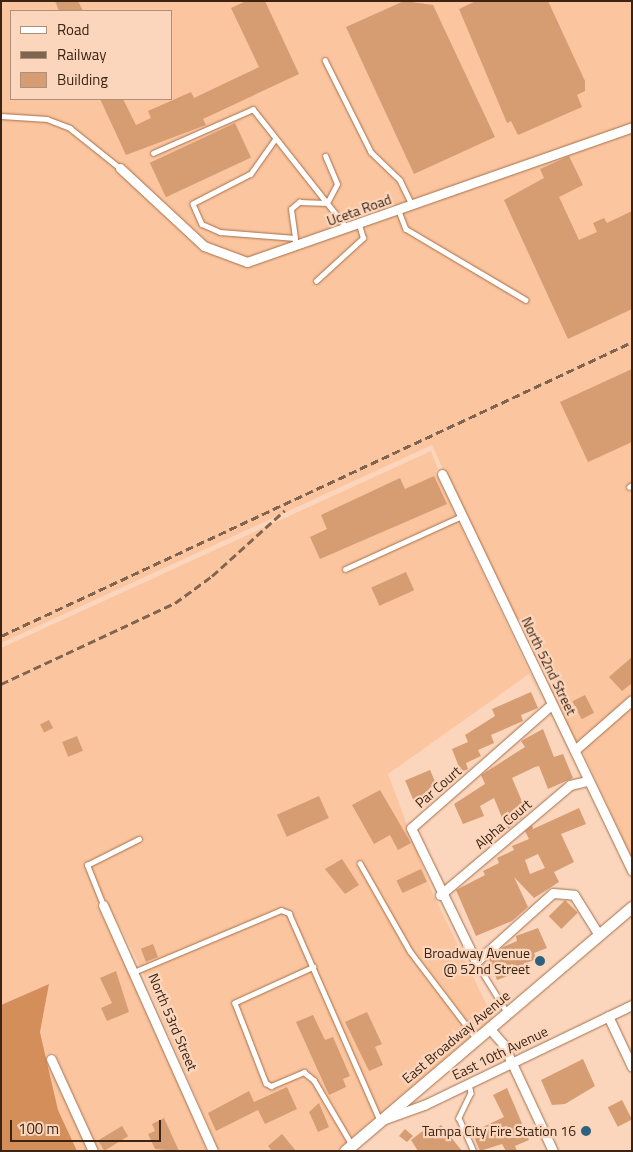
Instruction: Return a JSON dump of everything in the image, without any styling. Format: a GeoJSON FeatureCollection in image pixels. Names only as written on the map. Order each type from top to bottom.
{"type":"FeatureCollection","features":[{"type":"Feature","properties":{"kind":"street","name":"Uceta Road"},"geometry":{"type":"LineString","coordinates":[[120,168],[204,246],[247,262],[297,247],[632,128]]}},
{"type":"Feature","properties":{"kind":"street","name":"North 52nd Street"},"geometry":{"type":"LineString","coordinates":[[442,474],[551,705],[576,749],[587,781],[632,871]]}},
{"type":"Feature","properties":{"kind":"street"},"geometry":{"type":"LineString","coordinates":[[576,749],[632,700]]}},
{"type":"Feature","properties":{"kind":"street","name":"Par Court"},"geometry":{"type":"LineString","coordinates":[[476,962],[440,895],[411,828],[551,705]]}},
{"type":"Feature","properties":{"kind":"street","name":"Alpha Court"},"geometry":{"type":"LineString","coordinates":[[440,895],[570,785],[587,781]]}},
{"type":"Feature","properties":{"kind":"street"},"geometry":{"type":"LineString","coordinates":[[476,962],[553,893],[574,895],[599,935]]}},
{"type":"Feature","properties":{"kind":"street","name":"North 53rd Street"},"geometry":{"type":"LineString","coordinates":[[103,905],[136,971],[213,1151]]}},
{"type":"Feature","properties":{"kind":"street","name":"East Broadway Avenue"},"geometry":{"type":"LineString","coordinates":[[348,1148],[632,907]]}},
{"type":"Feature","properties":{"kind":"street","name":"East 10th Avenue"},"geometry":{"type":"LineString","coordinates":[[380,1120],[469,1083],[632,1005]]}},
{"type":"Feature","properties":{"kind":"street"},"geometry":{"type":"LineString","coordinates":[[608,1016],[632,1067]]}},
{"type":"Feature","properties":{"kind":"street"},"geometry":{"type":"LineString","coordinates":[[490,1029],[512,1062],[551,1150]]}},
{"type":"Feature","properties":{"kind":"street"},"geometry":{"type":"LineString","coordinates":[[52,1059],[93,1151]]}},
{"type":"Feature","properties":{"kind":"lane"},"geometry":{"type":"LineString","coordinates":[[325,60],[371,152],[400,180],[413,206]]}},
{"type":"Feature","properties":{"kind":"lane"},"geometry":{"type":"LineString","coordinates":[[153,153],[253,109],[275,140],[348,229]]}},
{"type":"Feature","properties":{"kind":"lane"},"geometry":{"type":"LineString","coordinates":[[1,123],[2,116],[47,119],[70,128],[120,168]]}},
{"type":"Feature","properties":{"kind":"lane"},"geometry":{"type":"LineString","coordinates":[[275,140],[251,174],[192,204],[202,224],[220,232],[295,238]]}},
{"type":"Feature","properties":{"kind":"lane"},"geometry":{"type":"LineString","coordinates":[[325,156],[337,184],[327,203]]}},
{"type":"Feature","properties":{"kind":"lane"},"geometry":{"type":"LineString","coordinates":[[297,247],[291,209],[299,202],[327,203]]}},
{"type":"Feature","properties":{"kind":"lane"},"geometry":{"type":"LineString","coordinates":[[399,211],[406,229],[526,300]]}},
{"type":"Feature","properties":{"kind":"lane"},"geometry":{"type":"LineString","coordinates":[[316,281],[363,238],[359,225]]}},
{"type":"Feature","properties":{"kind":"lane"},"geometry":{"type":"LineString","coordinates":[[345,570],[462,516]]}},
{"type":"Feature","properties":{"kind":"lane"},"geometry":{"type":"LineString","coordinates":[[103,905],[87,864],[139,839]]}},
{"type":"Feature","properties":{"kind":"lane"},"geometry":{"type":"LineString","coordinates":[[360,863],[410,951],[477,1039]]}},
{"type":"Feature","properties":{"kind":"lane"},"geometry":{"type":"LineString","coordinates":[[136,971],[281,910],[289,913],[380,1120]]}},
{"type":"Feature","properties":{"kind":"lane"},"geometry":{"type":"LineString","coordinates":[[476,962],[508,1013]]}},
{"type":"Feature","properties":{"kind":"lane"},"geometry":{"type":"LineString","coordinates":[[314,967],[235,1003],[266,1082],[271,1086],[304,1072],[314,1080],[348,1148]]}},
{"type":"Feature","properties":{"kind":"lane"},"geometry":{"type":"LineString","coordinates":[[469,1083],[471,1093],[459,1118],[474,1151]]}},
{"type":"Feature","properties":{"kind":"shaded area"},"geometry":{"type":"Polygon","coordinates":[[[1,1],[632,1],[632,701],[586,739],[570,746],[432,445],[1,643],[1,1]]]}},
{"type":"Feature","properties":{"kind":"shaded area"},"geometry":{"type":"Polygon","coordinates":[[[431,451],[438,469],[435,471],[544,703],[529,674],[388,774],[433,894],[493,1018],[336,1151],[219,1151],[141,968],[105,898],[96,903],[132,973],[207,1151],[99,1151],[54,1052],[46,1055],[40,1032],[49,984],[1,1005],[1,648],[431,451]]]}},
{"type":"Feature","properties":{"kind":"shaded area"},"geometry":{"type":"Polygon","coordinates":[[[632,708],[632,859],[582,750],[632,708]]]}},
{"type":"Feature","properties":{"kind":"shaded area"},"geometry":{"type":"Polygon","coordinates":[[[49,984],[40,1032],[58,1110],[77,1151],[1,1151],[1,1005],[49,984]]]}},
{"type":"Feature","properties":{"kind":"shaded area"},"geometry":{"type":"Polygon","coordinates":[[[48,1064],[88,1151],[77,1151],[58,1110],[48,1064]]]}},
{"type":"Feature","properties":{"kind":"building"},"geometry":{"type":"Polygon","coordinates":[[[55,1],[78,1],[82,10],[59,10],[55,1]]]}},
{"type":"Feature","properties":{"kind":"building"},"geometry":{"type":"Polygon","coordinates":[[[246,1],[265,1],[299,74],[203,119],[206,125],[126,155],[100,100],[124,100],[136,125],[151,118],[148,111],[191,92],[194,98],[259,67],[231,8],[246,1]]]}},
{"type":"Feature","properties":{"kind":"building"},"geometry":{"type":"Polygon","coordinates":[[[404,1],[433,5],[495,137],[414,174],[346,27],[404,1]]]}},
{"type":"Feature","properties":{"kind":"building"},"geometry":{"type":"Polygon","coordinates":[[[476,1],[548,1],[585,81],[585,91],[577,95],[582,107],[518,135],[511,121],[507,123],[459,9],[476,1]]]}},
{"type":"Feature","properties":{"kind":"building"},"geometry":{"type":"Polygon","coordinates":[[[235,123],[251,157],[166,197],[150,163],[235,123]]]}},
{"type":"Feature","properties":{"kind":"building"},"geometry":{"type":"Polygon","coordinates":[[[569,156],[583,185],[559,197],[579,240],[597,232],[593,223],[604,218],[607,223],[632,211],[632,309],[568,339],[504,200],[544,178],[540,169],[569,156]]]}},
{"type":"Feature","properties":{"kind":"building"},"geometry":{"type":"Polygon","coordinates":[[[632,369],[632,442],[588,462],[560,402],[632,369]]]}},
{"type":"Feature","properties":{"kind":"building"},"geometry":{"type":"Polygon","coordinates":[[[434,476],[447,504],[320,559],[310,537],[327,529],[321,515],[400,478],[405,489],[434,476]]]}},
{"type":"Feature","properties":{"kind":"building"},"geometry":{"type":"Polygon","coordinates":[[[406,572],[414,590],[379,606],[371,587],[406,572]]]}},
{"type":"Feature","properties":{"kind":"building"},"geometry":{"type":"Polygon","coordinates":[[[632,657],[632,683],[622,691],[609,677],[632,657]]]}},
{"type":"Feature","properties":{"kind":"building"},"geometry":{"type":"Polygon","coordinates":[[[531,692],[538,708],[521,715],[523,721],[491,735],[494,743],[478,750],[481,756],[466,763],[468,769],[461,772],[452,749],[468,742],[465,735],[495,716],[492,709],[531,692]]]}},
{"type":"Feature","properties":{"kind":"building"},"geometry":{"type":"Polygon","coordinates":[[[585,695],[594,713],[582,719],[573,701],[585,695]]]}},
{"type":"Feature","properties":{"kind":"building"},"geometry":{"type":"Polygon","coordinates":[[[49,720],[53,728],[44,733],[40,725],[49,720]]]}},
{"type":"Feature","properties":{"kind":"building"},"geometry":{"type":"Polygon","coordinates":[[[543,729],[554,757],[563,754],[573,778],[548,789],[539,766],[535,767],[512,778],[527,813],[507,830],[494,798],[480,806],[484,816],[463,824],[454,804],[485,784],[481,775],[525,747],[521,741],[543,729]]]}},
{"type":"Feature","properties":{"kind":"building"},"geometry":{"type":"Polygon","coordinates":[[[77,736],[83,751],[68,757],[62,742],[77,736]]]}},
{"type":"Feature","properties":{"kind":"building"},"geometry":{"type":"Polygon","coordinates":[[[430,770],[438,789],[413,800],[405,781],[430,770]]]}},
{"type":"Feature","properties":{"kind":"building"},"geometry":{"type":"Polygon","coordinates":[[[380,790],[411,843],[398,850],[390,835],[374,844],[352,805],[380,790]]]}},
{"type":"Feature","properties":{"kind":"building"},"geometry":{"type":"Polygon","coordinates":[[[319,796],[329,818],[287,837],[277,815],[319,796]]]}},
{"type":"Feature","properties":{"kind":"building"},"geometry":{"type":"Polygon","coordinates":[[[579,808],[586,824],[561,834],[574,862],[554,872],[559,882],[534,898],[514,877],[528,907],[512,921],[476,936],[456,890],[485,875],[483,871],[499,863],[497,858],[514,850],[512,846],[529,839],[525,831],[532,825],[533,829],[579,808]],[[538,854],[525,860],[530,874],[545,868],[538,854]]]}},
{"type":"Feature","properties":{"kind":"building"},"geometry":{"type":"Polygon","coordinates":[[[342,859],[359,885],[345,894],[325,869],[342,859]]]}},
{"type":"Feature","properties":{"kind":"building"},"geometry":{"type":"Polygon","coordinates":[[[421,869],[427,882],[402,893],[397,880],[421,869]]]}},
{"type":"Feature","properties":{"kind":"building"},"geometry":{"type":"Polygon","coordinates":[[[565,900],[578,913],[561,929],[549,916],[565,900]]]}},
{"type":"Feature","properties":{"kind":"building"},"geometry":{"type":"Polygon","coordinates":[[[538,928],[547,948],[534,953],[536,959],[517,967],[519,972],[497,980],[489,959],[504,953],[501,948],[517,941],[516,936],[538,928]]]}},
{"type":"Feature","properties":{"kind":"building"},"geometry":{"type":"Polygon","coordinates":[[[153,944],[158,957],[146,962],[141,949],[153,944]]]}},
{"type":"Feature","properties":{"kind":"building"},"geometry":{"type":"Polygon","coordinates":[[[116,971],[129,1012],[107,1021],[101,1008],[112,1003],[100,978],[116,971]]]}},
{"type":"Feature","properties":{"kind":"building"},"geometry":{"type":"Polygon","coordinates":[[[367,1012],[382,1044],[375,1047],[383,1065],[369,1071],[345,1022],[367,1012]]]}},
{"type":"Feature","properties":{"kind":"building"},"geometry":{"type":"Polygon","coordinates":[[[313,1015],[325,1040],[333,1037],[350,1076],[343,1079],[346,1087],[329,1095],[296,1022],[313,1015]]]}},
{"type":"Feature","properties":{"kind":"building"},"geometry":{"type":"Polygon","coordinates":[[[583,1059],[595,1086],[565,1104],[552,1105],[541,1080],[583,1059]]]}},
{"type":"Feature","properties":{"kind":"building"},"geometry":{"type":"Polygon","coordinates":[[[287,1087],[297,1109],[265,1124],[258,1110],[216,1131],[208,1113],[249,1091],[254,1102],[287,1087]]]}},
{"type":"Feature","properties":{"kind":"building"},"geometry":{"type":"Polygon","coordinates":[[[507,1088],[529,1140],[515,1146],[517,1151],[506,1151],[502,1144],[480,1151],[472,1132],[504,1117],[493,1095],[507,1088]]]}},
{"type":"Feature","properties":{"kind":"building"},"geometry":{"type":"Polygon","coordinates":[[[622,1100],[632,1120],[618,1127],[608,1107],[622,1100]]]}},
{"type":"Feature","properties":{"kind":"building"},"geometry":{"type":"Polygon","coordinates":[[[319,1103],[329,1127],[318,1132],[309,1112],[319,1103]]]}},
{"type":"Feature","properties":{"kind":"building"},"geometry":{"type":"Polygon","coordinates":[[[164,1118],[179,1151],[155,1149],[148,1134],[155,1131],[152,1124],[164,1118]]]}},
{"type":"Feature","properties":{"kind":"building"},"geometry":{"type":"Polygon","coordinates":[[[441,1125],[462,1151],[418,1151],[411,1140],[424,1130],[428,1135],[441,1125]]]}},
{"type":"Feature","properties":{"kind":"building"},"geometry":{"type":"Polygon","coordinates":[[[122,1126],[128,1136],[104,1151],[98,1140],[122,1126]]]}},
{"type":"Feature","properties":{"kind":"building"},"geometry":{"type":"Polygon","coordinates":[[[405,1129],[413,1136],[407,1142],[399,1136],[405,1129]]]}},
{"type":"Feature","properties":{"kind":"building"},"geometry":{"type":"Polygon","coordinates":[[[282,1134],[296,1151],[272,1151],[268,1146],[282,1134]]]}},
{"type":"Feature","properties":{"kind":"railway"},"geometry":{"type":"LineString","coordinates":[[1,636],[632,342]]}},
{"type":"Feature","properties":{"kind":"railway"},"geometry":{"type":"LineString","coordinates":[[1,684],[175,603],[212,576],[285,510]]}},
{"type":"Feature","properties":{"kind":"place","name":"Broadway Avenue @ 52nd Street"},"geometry":{"type":"Point","coordinates":[540,961]}},
{"type":"Feature","properties":{"kind":"place","name":"Tampa City Fire Station 16"},"geometry":{"type":"Point","coordinates":[586,1131]}}]}
